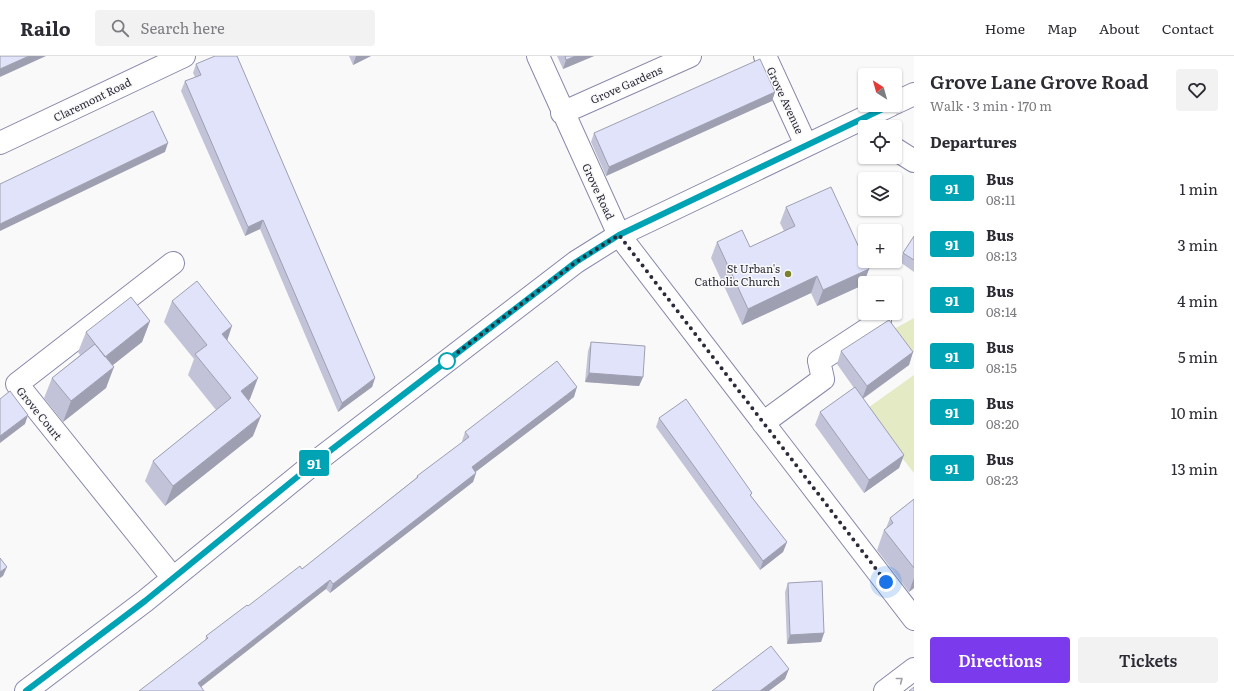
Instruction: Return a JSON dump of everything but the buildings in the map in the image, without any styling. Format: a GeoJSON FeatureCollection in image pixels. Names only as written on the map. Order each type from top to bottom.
{"type":"FeatureCollection","features":[{"type":"Feature","properties":{"kind":"street","name":"Claremont Road"},"geometry":{"type":"LineString","coordinates":[[0,143],[184,56]]}},
{"type":"Feature","properties":{"kind":"street","name":"Grove Road"},"geometry":{"type":"LineString","coordinates":[[538,56],[562,113],[619,235],[914,619]]}},
{"type":"Feature","properties":{"kind":"street","name":"Grove Gardens"},"geometry":{"type":"LineString","coordinates":[[562,113],[690,56]]}},
{"type":"Feature","properties":{"kind":"street","name":"Grove Avenue"},"geometry":{"type":"LineString","coordinates":[[765,56],[806,145]]}},
{"type":"Feature","properties":{"kind":"street"},"geometry":{"type":"LineString","coordinates":[[902,100],[914,94]]}},
{"type":"Feature","properties":{"kind":"street"},"geometry":{"type":"LineString","coordinates":[[868,120],[880,112]]}},
{"type":"Feature","properties":{"kind":"street"},"geometry":{"type":"LineString","coordinates":[[26,691],[173,578],[318,460],[576,262],[619,235],[806,145],[858,125]]}},
{"type":"Feature","properties":{"kind":"street"},"geometry":{"type":"LineString","coordinates":[[902,153],[914,161]]}},
{"type":"Feature","properties":{"kind":"street","name":"Grove Court"},"geometry":{"type":"LineString","coordinates":[[173,578],[17,384],[174,263]]}},
{"type":"Feature","properties":{"kind":"street"},"geometry":{"type":"LineString","coordinates":[[763,423],[823,379],[819,361],[880,321]]}},
{"type":"Feature","properties":{"kind":"street"},"geometry":{"type":"LineString","coordinates":[[885,691],[914,669]]}},
{"type":"Feature","properties":{"kind":"green space"},"geometry":{"type":"Polygon","coordinates":[[[914,318],[914,353],[894,329],[914,318]]]}},
{"type":"Feature","properties":{"kind":"green space"},"geometry":{"type":"Polygon","coordinates":[[[914,375],[914,473],[865,410],[914,375]]]}},
{"type":"Feature","properties":{"kind":"bus line","name":"91"},"geometry":{"type":"LineString","coordinates":[[26,691],[145,601],[318,460],[576,262],[619,235],[876,112]]}},
{"type":"Feature","properties":{"kind":"place","name":"St Urban's Catholic Church"},"geometry":{"type":"Point","coordinates":[788,274]}},
{"type":"Feature","properties":{"kind":"route"},"geometry":{"type":"LineString","coordinates":[[447,361],[444,363],[576,262],[619,235],[886,582]]}}]}
